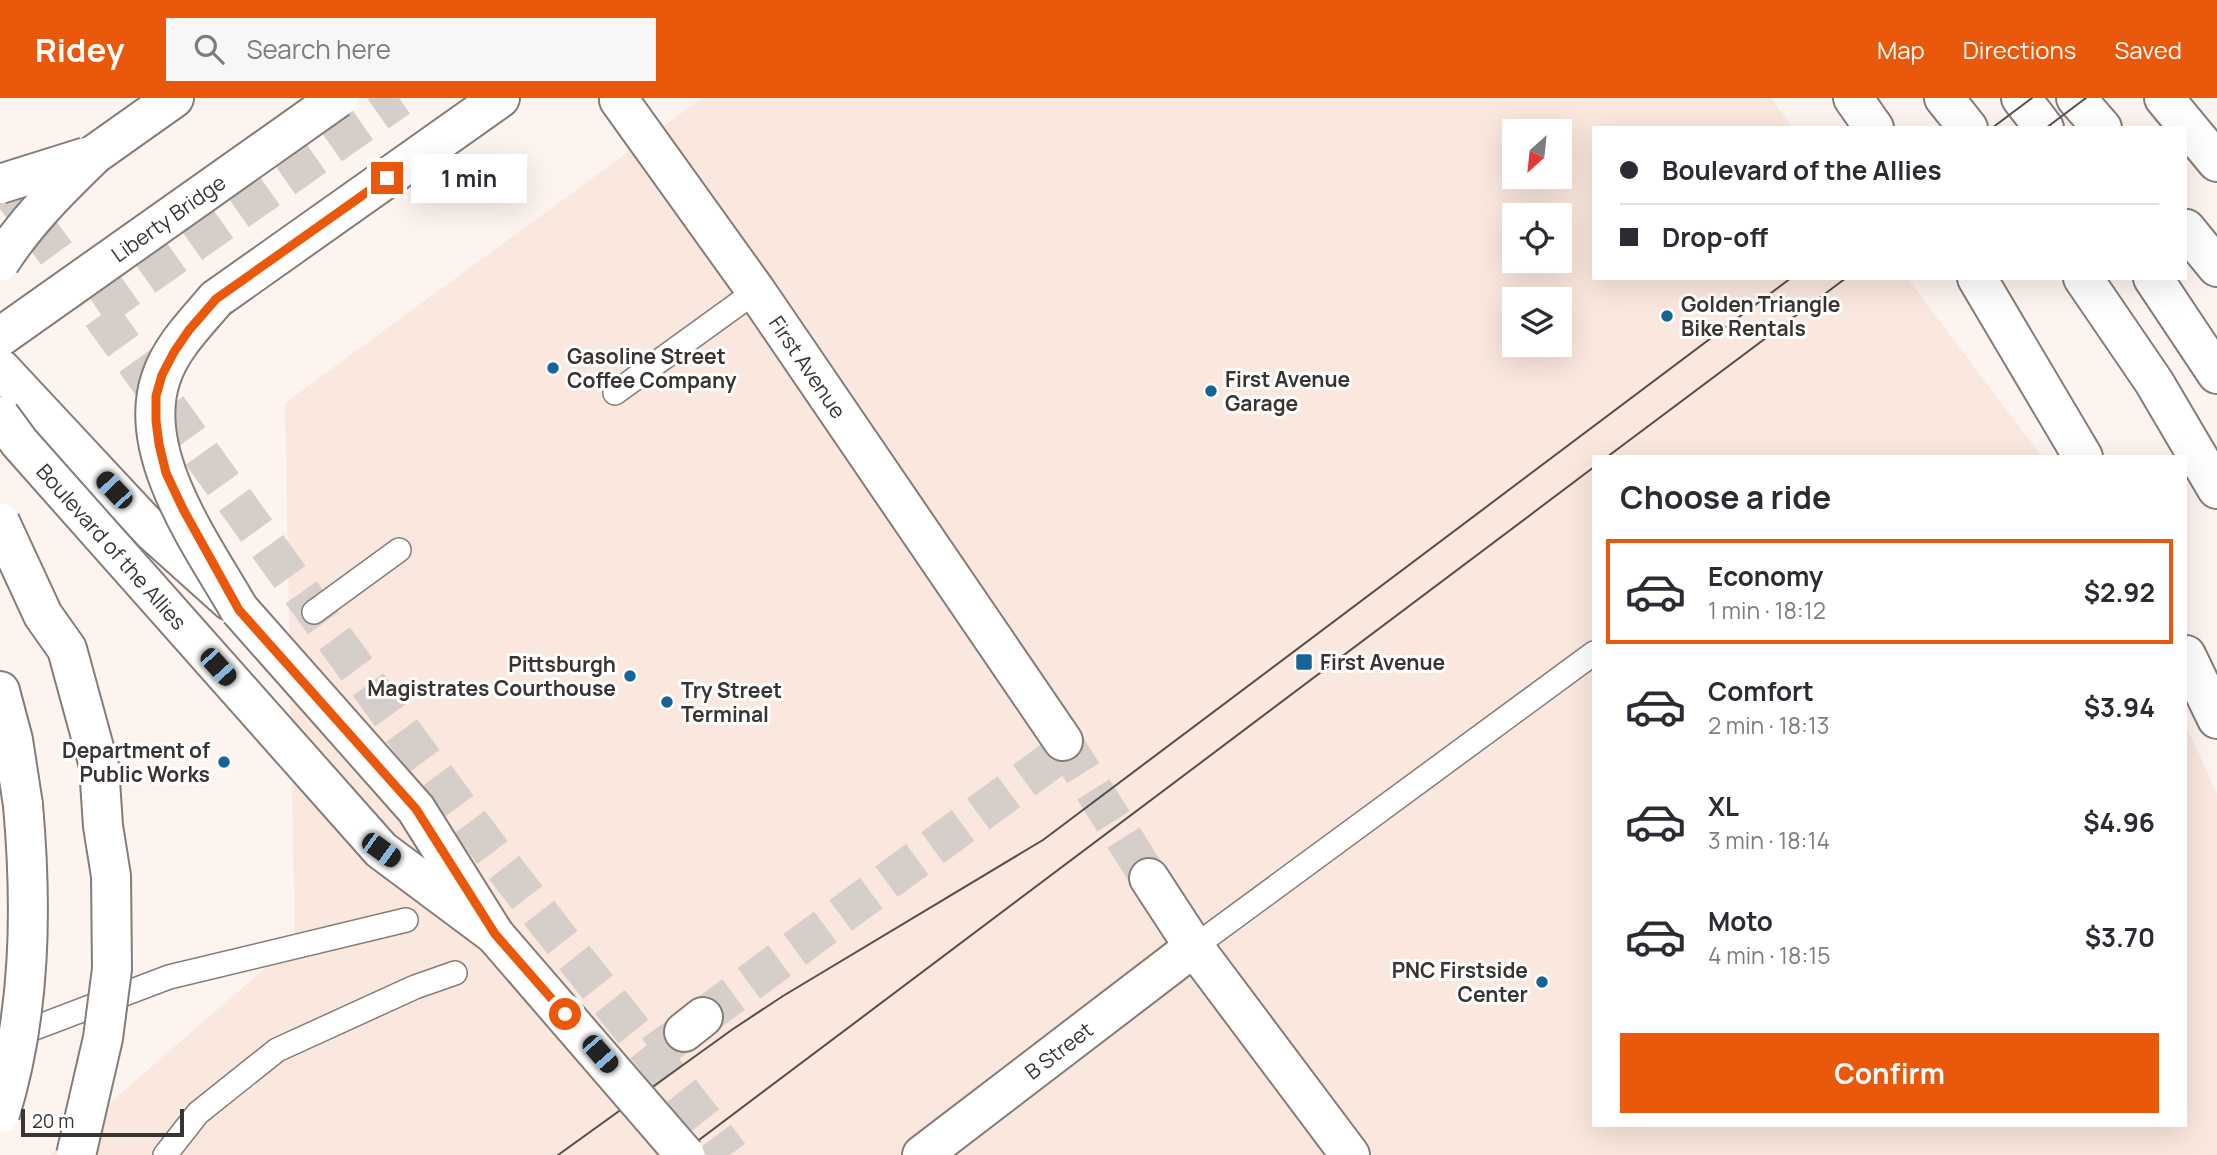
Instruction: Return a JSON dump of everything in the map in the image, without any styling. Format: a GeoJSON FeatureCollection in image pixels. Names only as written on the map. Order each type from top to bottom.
{"type":"FeatureCollection","features":[{"type":"Feature","properties":{"kind":"main road"},"geometry":{"type":"LineString","coordinates":[[0,262],[39,208],[94,154],[174,98]]}},
{"type":"Feature","properties":{"kind":"main road","name":"Liberty Bridge"},"geometry":{"type":"LineString","coordinates":[[0,337],[338,98]]}},
{"type":"Feature","properties":{"kind":"main road"},"geometry":{"type":"LineString","coordinates":[[239,610],[166,473],[156,421],[156,396],[168,363],[189,330],[216,299],[500,98]]}},
{"type":"Feature","properties":{"kind":"main road"},"geometry":{"type":"LineString","coordinates":[[1853,98],[1873,126]]}},
{"type":"Feature","properties":{"kind":"main road"},"geometry":{"type":"LineString","coordinates":[[1944,98],[1966,126]]}},
{"type":"Feature","properties":{"kind":"main road"},"geometry":{"type":"LineString","coordinates":[[2021,98],[2042,126]]}},
{"type":"Feature","properties":{"kind":"main road"},"geometry":{"type":"LineString","coordinates":[[2076,98],[2100,126]]}},
{"type":"Feature","properties":{"kind":"main road"},"geometry":{"type":"LineString","coordinates":[[2164,98],[2217,162]]}},
{"type":"Feature","properties":{"kind":"main road","name":"First Avenue"},"geometry":{"type":"LineString","coordinates":[[620,100],[755,291],[1063,741]]}},
{"type":"Feature","properties":{"kind":"main road"},"geometry":{"type":"LineString","coordinates":[[0,184],[94,154]]}},
{"type":"Feature","properties":{"kind":"main road"},"geometry":{"type":"LineString","coordinates":[[2187,230],[2217,267]]}},
{"type":"Feature","properties":{"kind":"main road"},"geometry":{"type":"LineString","coordinates":[[1978,280],[2082,455]]}},
{"type":"Feature","properties":{"kind":"main road"},"geometry":{"type":"LineString","coordinates":[[2084,280],[2154,382],[2217,489]]}},
{"type":"Feature","properties":{"kind":"main road"},"geometry":{"type":"LineString","coordinates":[[2154,280],[2217,374]]}},
{"type":"Feature","properties":{"kind":"main road","name":"Boulevard of the Allies"},"geometry":{"type":"LineString","coordinates":[[0,368],[152,531],[239,610],[416,809],[495,934],[685,1155]]}},
{"type":"Feature","properties":{"kind":"main road","name":"Boulevard of the Allies"},"geometry":{"type":"LineString","coordinates":[[0,416],[19,442],[381,850],[495,934]]}},
{"type":"Feature","properties":{"kind":"main road"},"geometry":{"type":"LineString","coordinates":[[0,522],[43,615],[67,649],[99,765],[103,826],[111,876],[112,969],[103,1038],[76,1155]]}},
{"type":"Feature","properties":{"kind":"main road"},"geometry":{"type":"LineString","coordinates":[[2187,657],[2217,719]]}},
{"type":"Feature","properties":{"kind":"main road"},"geometry":{"type":"LineString","coordinates":[[0,691],[13,740],[23,805],[29,917],[18,1033],[0,1114]]}},
{"type":"Feature","properties":{"kind":"main road"},"geometry":{"type":"LineString","coordinates":[[1149,878],[1194,947],[1350,1155]]}},
{"type":"Feature","properties":{"kind":"main road","name":"B Street"},"geometry":{"type":"LineString","coordinates":[[922,1155],[1194,947]]}},
{"type":"Feature","properties":{"kind":"lane"},"geometry":{"type":"LineString","coordinates":[[615,393],[755,291]]}},
{"type":"Feature","properties":{"kind":"lane"},"geometry":{"type":"LineString","coordinates":[[314,612],[399,550]]}},
{"type":"Feature","properties":{"kind":"lane"},"geometry":{"type":"LineString","coordinates":[[1194,947],[1592,654]]}},
{"type":"Feature","properties":{"kind":"lane"},"geometry":{"type":"LineString","coordinates":[[0,1041],[169,977],[406,920]]}},
{"type":"Feature","properties":{"kind":"lane"},"geometry":{"type":"LineString","coordinates":[[165,1155],[198,1113],[277,1050],[415,987],[454,973]]}},
{"type":"Feature","properties":{"kind":"shaded area"},"geometry":{"type":"Polygon","coordinates":[[[702,98],[1771,98],[1792,126],[1592,126],[1592,280],[1909,280],[2040,455],[1592,455],[1592,1127],[2187,1127],[2187,727],[2217,794],[2217,1155],[50,1155],[295,942],[285,403],[702,98]]]}},
{"type":"Feature","properties":{"kind":"tunnel"},"geometry":{"type":"LineString","coordinates":[[98,310],[399,98]]}},
{"type":"Feature","properties":{"kind":"tunnel"},"geometry":{"type":"LineString","coordinates":[[0,177],[477,832],[730,1155]]}},
{"type":"Feature","properties":{"kind":"tunnel"},"geometry":{"type":"LineString","coordinates":[[1063,741],[1149,878]]}},
{"type":"Feature","properties":{"kind":"tunnel"},"geometry":{"type":"LineString","coordinates":[[703,1017],[1068,748]]}},
{"type":"Feature","properties":{"kind":"tunnel"},"geometry":{"type":"LineString","coordinates":[[653,1054],[684,1032]]}},
{"type":"Feature","properties":{"kind":"tram line"},"geometry":{"type":"LineString","coordinates":[[1995,126],[2032,98]]}},
{"type":"Feature","properties":{"kind":"tram line"},"geometry":{"type":"LineString","coordinates":[[2049,126],[2086,98]]}},
{"type":"Feature","properties":{"kind":"tram line"},"geometry":{"type":"LineString","coordinates":[[558,1155],[783,996],[1043,840],[1788,280]]}},
{"type":"Feature","properties":{"kind":"tram line"},"geometry":{"type":"LineString","coordinates":[[1610,455],[1843,280]]}},
{"type":"Feature","properties":{"kind":"tram line"},"geometry":{"type":"LineString","coordinates":[[679,1155],[1592,469]]}},
{"type":"Feature","properties":{"kind":"place","name":"Golden Triangle Bike Rentals"},"geometry":{"type":"Point","coordinates":[1667,316]}},
{"type":"Feature","properties":{"kind":"place","name":"Gasoline Street Coffee Company"},"geometry":{"type":"Point","coordinates":[553,368]}},
{"type":"Feature","properties":{"kind":"place","name":"First Avenue Garage"},"geometry":{"type":"Point","coordinates":[1211,391]}},
{"type":"Feature","properties":{"kind":"place","name":"First Avenue"},"geometry":{"type":"Point","coordinates":[1304,662]}},
{"type":"Feature","properties":{"kind":"place","name":"Pittsburgh Magistrates Courthouse"},"geometry":{"type":"Point","coordinates":[630,676]}},
{"type":"Feature","properties":{"kind":"place","name":"Try Street Terminal"},"geometry":{"type":"Point","coordinates":[667,702]}},
{"type":"Feature","properties":{"kind":"place","name":"Department of Public Works"},"geometry":{"type":"Point","coordinates":[224,762]}},
{"type":"Feature","properties":{"kind":"place","name":"PNC Firstside Center"},"geometry":{"type":"Point","coordinates":[1542,982]}},
{"type":"Feature","properties":{"kind":"route"},"geometry":{"type":"LineString","coordinates":[[387,178],[216,299],[189,330],[162,375],[156,396],[159,444],[166,473],[183,509],[239,610],[416,809],[495,934],[565,1014]]}}]}
